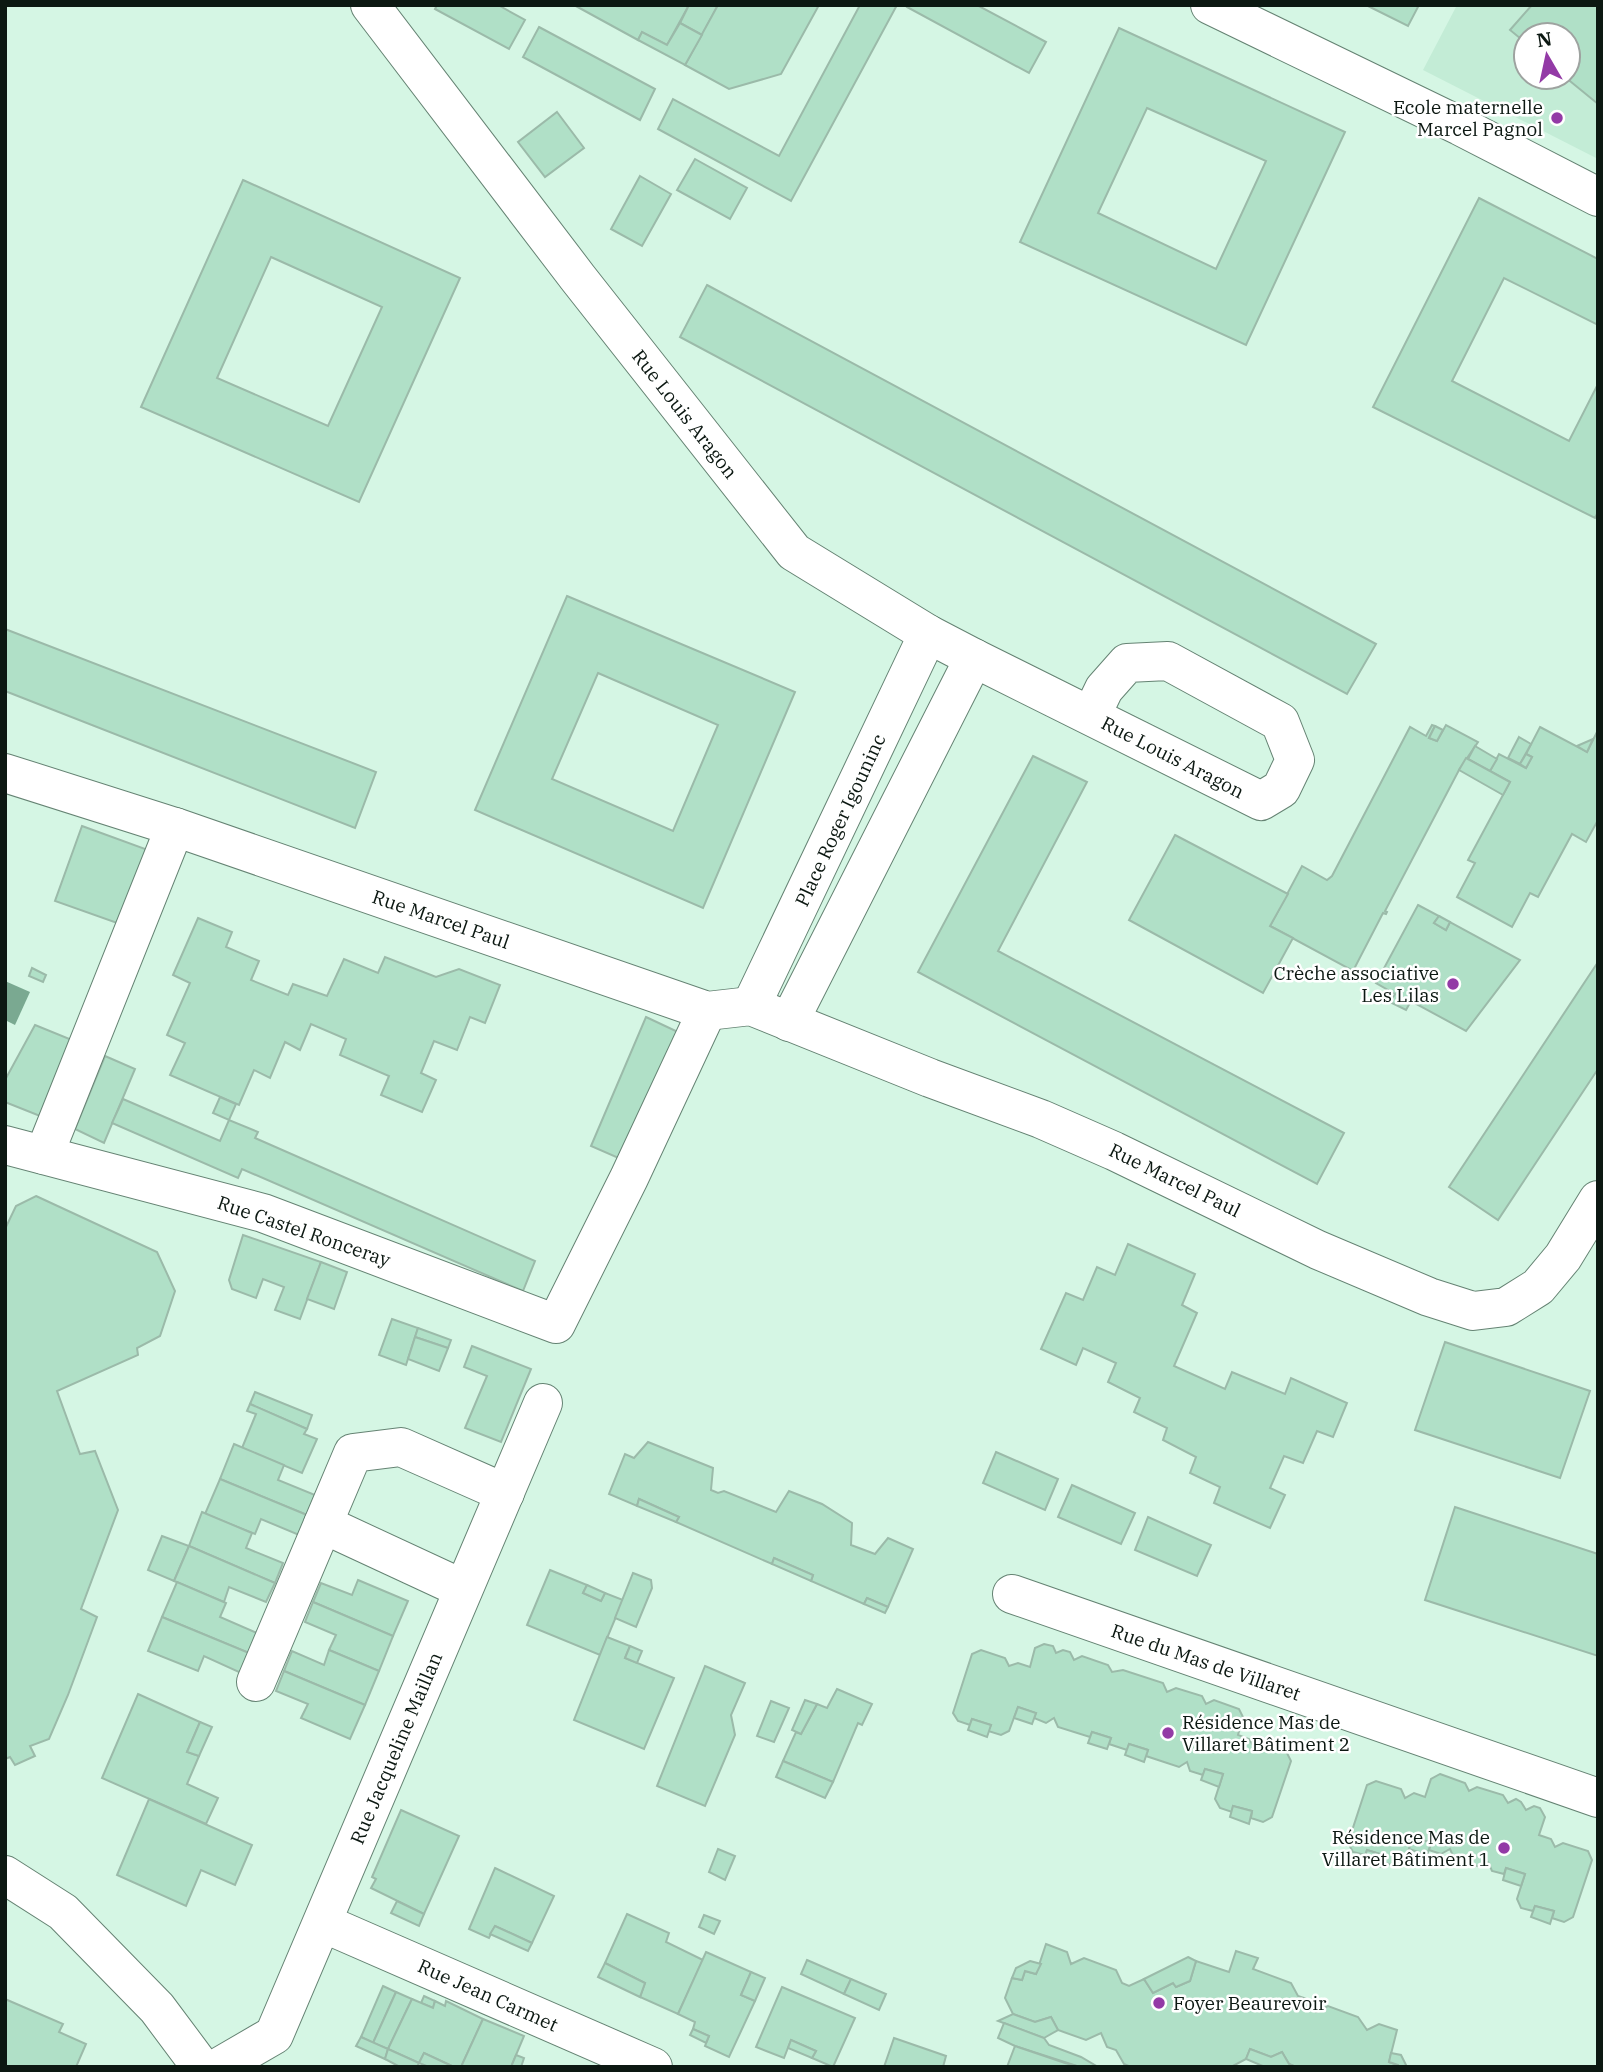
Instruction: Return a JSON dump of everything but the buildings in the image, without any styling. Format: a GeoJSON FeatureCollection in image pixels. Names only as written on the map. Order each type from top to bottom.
{"type":"FeatureCollection","features":[{"type":"Feature","properties":{"kind":"street","name":"Rue Louis Aragon"},"geometry":{"type":"LineString","coordinates":[[370,5],[586,289],[794,552],[928,634],[974,658],[1261,801],[1281,789],[1295,760],[1280,722],[1168,661],[1127,663],[1104,689],[1091,716]]}},
{"type":"Feature","properties":{"kind":"street"},"geometry":{"type":"LineString","coordinates":[[1210,5],[1460,126],[1598,197]]}},
{"type":"Feature","properties":{"kind":"street","name":"Place Roger Igouninc"},"geometry":{"type":"LineString","coordinates":[[751,1006],[928,634]]}},
{"type":"Feature","properties":{"kind":"street"},"geometry":{"type":"LineString","coordinates":[[789,1022],[974,658]]}},
{"type":"Feature","properties":{"kind":"street","name":"Rue Marcel Paul"},"geometry":{"type":"LineString","coordinates":[[5,773],[175,827],[707,1011],[751,1006],[1041,1119],[1114,1151],[1318,1250],[1429,1297],[1474,1311],[1506,1307],[1538,1287],[1563,1257],[1598,1199]]}},
{"type":"Feature","properties":{"kind":"street"},"geometry":{"type":"LineString","coordinates":[[44,1155],[175,827]]}},
{"type":"Feature","properties":{"kind":"street","name":"Rue Castel Ronceray"},"geometry":{"type":"LineString","coordinates":[[5,1145],[263,1213],[556,1324],[629,1178],[707,1011]]}},
{"type":"Feature","properties":{"kind":"street","name":"Rue Jacqueline Maillan"},"geometry":{"type":"LineString","coordinates":[[219,2067],[274,2035],[543,1403]]}},
{"type":"Feature","properties":{"kind":"street"},"geometry":{"type":"LineString","coordinates":[[256,1682],[353,1453],[375,1448],[401,1447],[505,1493]]}},
{"type":"Feature","properties":{"kind":"street"},"geometry":{"type":"LineString","coordinates":[[323,1524],[463,1589]]}},
{"type":"Feature","properties":{"kind":"street","name":"Rue du Mas de Villaret"},"geometry":{"type":"LineString","coordinates":[[1012,1594],[1598,1798]]}},
{"type":"Feature","properties":{"kind":"street"},"geometry":{"type":"LineString","coordinates":[[5,1875],[63,1912],[158,2008],[201,2067]]}},
{"type":"Feature","properties":{"kind":"street","name":"Rue Jean Carmet"},"geometry":{"type":"LineString","coordinates":[[323,1923],[653,2067]]}},
{"type":"Feature","properties":{"kind":"shaded area","name":"Ecole maternelle Marcel Pagnol"},"geometry":{"type":"Polygon","coordinates":[[[1457,5],[1598,5],[1598,159],[1423,70],[1457,5]]]}},
{"type":"Feature","properties":{"kind":"shaded area"},"geometry":{"type":"Polygon","coordinates":[[[5,981],[30,992],[15,1025],[5,1020],[5,981]]]}},
{"type":"Feature","properties":{"kind":"place","name":"Ecole maternelle Marcel Pagnol"},"geometry":{"type":"Point","coordinates":[1557,118]}},
{"type":"Feature","properties":{"kind":"place","name":"Crèche associative Les Lilas"},"geometry":{"type":"Point","coordinates":[1453,984]}},
{"type":"Feature","properties":{"kind":"place","name":"Résidence Mas de Villaret Bâtiment 2"},"geometry":{"type":"Point","coordinates":[1168,1733]}},
{"type":"Feature","properties":{"kind":"place","name":"Résidence Mas de Villaret Bâtiment 1"},"geometry":{"type":"Point","coordinates":[1504,1848]}},
{"type":"Feature","properties":{"kind":"place","name":"Foyer Beaurevoir"},"geometry":{"type":"Point","coordinates":[1159,2003]}}]}
